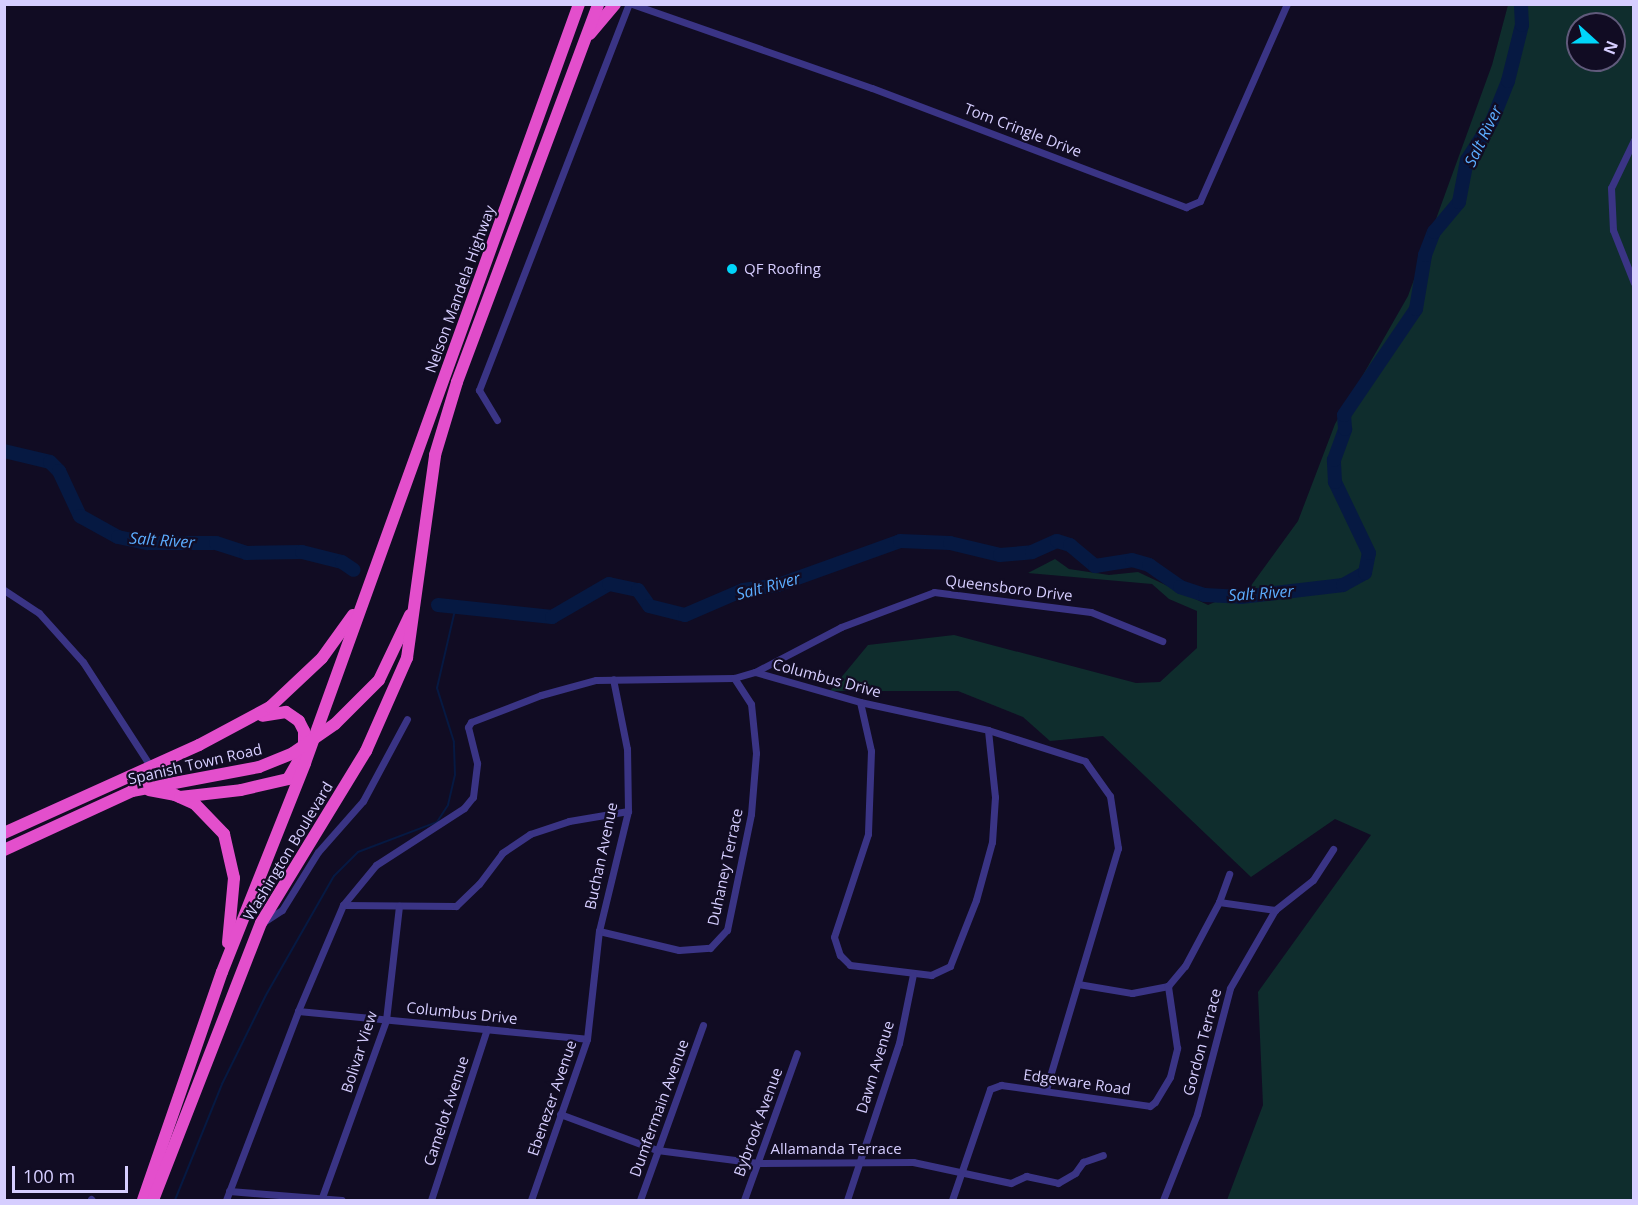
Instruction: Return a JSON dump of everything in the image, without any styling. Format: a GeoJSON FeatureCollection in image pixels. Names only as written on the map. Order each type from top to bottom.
{"type":"FeatureCollection","features":[{"type":"Feature","properties":{"kind":"highway","name":"Nelson Mandela Highway"},"geometry":{"type":"LineString","coordinates":[[370,584],[579,4]]}},
{"type":"Feature","properties":{"kind":"highway","name":"Nelson Mandela Highway"},"geometry":{"type":"LineString","coordinates":[[417,585],[425,509],[441,434],[598,4]]}},
{"type":"Feature","properties":{"kind":"highway"},"geometry":{"type":"LineString","coordinates":[[584,41],[615,4]]}},
{"type":"Feature","properties":{"kind":"highway","name":"Spanish Town Road"},"geometry":{"type":"LineString","coordinates":[[4,833],[235,725],[270,706],[302,679],[349,623],[370,584]]}},
{"type":"Feature","properties":{"kind":"highway","name":"Washington Boulevard"},"geometry":{"type":"LineString","coordinates":[[143,1200],[222,972],[305,763],[370,584]]}},
{"type":"Feature","properties":{"kind":"highway","name":"Spanish Town Road"},"geometry":{"type":"LineString","coordinates":[[4,850],[132,791],[259,767],[293,753],[335,724],[379,680],[409,619],[417,585]]}},
{"type":"Feature","properties":{"kind":"highway","name":"Washington Boulevard"},"geometry":{"type":"LineString","coordinates":[[153,1200],[261,923],[366,751],[391,701],[411,645],[417,585]]}},
{"type":"Feature","properties":{"kind":"highway"},"geometry":{"type":"LineString","coordinates":[[145,790],[180,797],[269,785],[288,778],[298,767],[304,751],[304,731],[292,714],[273,712],[235,725]]}},
{"type":"Feature","properties":{"kind":"highway"},"geometry":{"type":"LineString","coordinates":[[180,797],[213,819],[229,850],[234,878],[222,972]]}},
{"type":"Feature","properties":{"kind":"street","name":"Tom Cringle Drive"},"geometry":{"type":"LineString","coordinates":[[630,4],[872,88],[1186,207],[1200,201],[1287,4]]}},
{"type":"Feature","properties":{"kind":"street"},"geometry":{"type":"LineString","coordinates":[[496,420],[480,390],[630,4]]}},
{"type":"Feature","properties":{"kind":"street"},"geometry":{"type":"LineString","coordinates":[[1634,140],[1611,188],[1613,230],[1634,283]]}},
{"type":"Feature","properties":{"kind":"street"},"geometry":{"type":"LineString","coordinates":[[4,590],[39,613],[83,662],[149,764]]}},
{"type":"Feature","properties":{"kind":"street","name":"Queensboro Drive"},"geometry":{"type":"LineString","coordinates":[[755,672],[841,627],[934,592],[1091,612],[1162,641]]}},
{"type":"Feature","properties":{"kind":"street","name":"Columbus Drive"},"geometry":{"type":"LineString","coordinates":[[226,1200],[298,1011],[343,905],[376,865],[464,808],[473,797],[477,763],[468,727],[471,722],[541,695],[613,679],[734,678],[755,672],[860,702],[988,730],[1085,761],[1110,796],[1118,848],[1046,1089]]}},
{"type":"Feature","properties":{"kind":"street","name":"Duhaney Terrace"},"geometry":{"type":"LineString","coordinates":[[599,931],[679,950],[710,948],[728,930],[751,814],[756,753],[751,704],[734,678]]}},
{"type":"Feature","properties":{"kind":"street","name":"Buchan Avenue"},"geometry":{"type":"LineString","coordinates":[[599,931],[627,811],[627,749],[613,679]]}},
{"type":"Feature","properties":{"kind":"street"},"geometry":{"type":"LineString","coordinates":[[860,702],[871,751],[868,834],[834,937],[835,946],[850,965],[931,975],[950,966],[976,900],[992,842],[988,730]]}},
{"type":"Feature","properties":{"kind":"street"},"geometry":{"type":"LineString","coordinates":[[261,923],[282,910],[318,852],[363,801],[407,719]]}},
{"type":"Feature","properties":{"kind":"street"},"geometry":{"type":"LineString","coordinates":[[343,905],[456,906],[479,884],[502,853],[530,834],[569,821],[627,811]]}},
{"type":"Feature","properties":{"kind":"street","name":"Gordon Terrace"},"geometry":{"type":"LineString","coordinates":[[1163,1200],[1197,1114],[1230,988],[1275,910],[1313,880],[1333,849]]}},
{"type":"Feature","properties":{"kind":"street"},"geometry":{"type":"LineString","coordinates":[[1078,984],[1132,993],[1168,986],[1185,966],[1219,902],[1229,874]]}},
{"type":"Feature","properties":{"kind":"street"},"geometry":{"type":"LineString","coordinates":[[1219,902],[1275,910]]}},
{"type":"Feature","properties":{"kind":"street","name":"Bolivar View"},"geometry":{"type":"LineString","coordinates":[[322,1199],[386,1020],[399,906]]}},
{"type":"Feature","properties":{"kind":"street","name":"Ebenezer Avenue"},"geometry":{"type":"LineString","coordinates":[[531,1200],[587,1039],[599,931]]}},
{"type":"Feature","properties":{"kind":"street","name":"Dawn Avenue"},"geometry":{"type":"LineString","coordinates":[[847,1200],[899,1043],[913,974]]}},
{"type":"Feature","properties":{"kind":"street","name":"Edgeware Road"},"geometry":{"type":"LineString","coordinates":[[952,1200],[990,1089],[1001,1085],[1046,1089],[1150,1106],[1155,1102],[1170,1077],[1177,1048],[1168,986]]}},
{"type":"Feature","properties":{"kind":"street","name":"Columbus Drive"},"geometry":{"type":"LineString","coordinates":[[298,1011],[587,1039]]}},
{"type":"Feature","properties":{"kind":"street","name":"Dumfermain Avenue"},"geometry":{"type":"LineString","coordinates":[[640,1200],[703,1025]]}},
{"type":"Feature","properties":{"kind":"street","name":"Camelot Avenue"},"geometry":{"type":"LineString","coordinates":[[431,1200],[487,1029]]}},
{"type":"Feature","properties":{"kind":"street","name":"Bybrook Avenue"},"geometry":{"type":"LineString","coordinates":[[744,1200],[797,1053]]}},
{"type":"Feature","properties":{"kind":"street","name":"Allamanda Terrace"},"geometry":{"type":"LineString","coordinates":[[560,1114],[657,1150],[758,1163],[913,1162],[963,1170],[1011,1183],[1026,1176],[1058,1183],[1075,1173],[1083,1162],[1103,1155]]}},
{"type":"Feature","properties":{"kind":"street"},"geometry":{"type":"LineString","coordinates":[[230,1191],[342,1200]]}},
{"type":"Feature","properties":{"kind":"green space"},"geometry":{"type":"Polygon","coordinates":[[[1508,5],[1633,5],[1633,1200],[1227,1200],[1263,1105],[1258,992],[1371,835],[1335,819],[1251,877],[1103,736],[1050,741],[1023,717],[958,691],[830,691],[868,645],[954,635],[1136,683],[1160,682],[1197,648],[1197,611],[1169,599],[1152,584],[1028,573],[1055,559],[1069,569],[1109,575],[1138,572],[1208,605],[1250,587],[1298,521],[1335,424],[1408,296],[1492,65],[1508,5]]]}},
{"type":"Feature","properties":{"kind":"waterway","name":"Salt River"},"geometry":{"type":"LineString","coordinates":[[438,605],[552,617],[609,584],[638,590],[649,606],[685,615],[743,590],[778,585],[900,541],[950,543],[1000,555],[1032,552],[1057,541],[1070,545],[1095,566],[1132,560],[1149,565],[1180,587],[1205,595],[1241,597],[1343,585],[1365,573],[1369,553],[1335,482],[1334,460],[1345,429],[1344,415],[1416,309],[1425,255],[1434,232],[1459,202],[1467,160],[1492,121],[1508,81],[1522,25],[1521,4]]}},
{"type":"Feature","properties":{"kind":"waterway","name":"Salt River"},"geometry":{"type":"LineString","coordinates":[[4,451],[50,462],[59,471],[80,516],[118,537],[147,543],[216,543],[246,553],[302,552],[342,562],[354,570]]}},
{"type":"Feature","properties":{"kind":"waterway"},"geometry":{"type":"LineString","coordinates":[[175,1200],[222,1084],[266,995],[334,876],[358,852],[437,822],[448,805],[455,775],[454,742],[437,688],[455,610]]}},
{"type":"Feature","properties":{"kind":"place","name":"QF Roofing"},"geometry":{"type":"Point","coordinates":[732,269]}}]}
